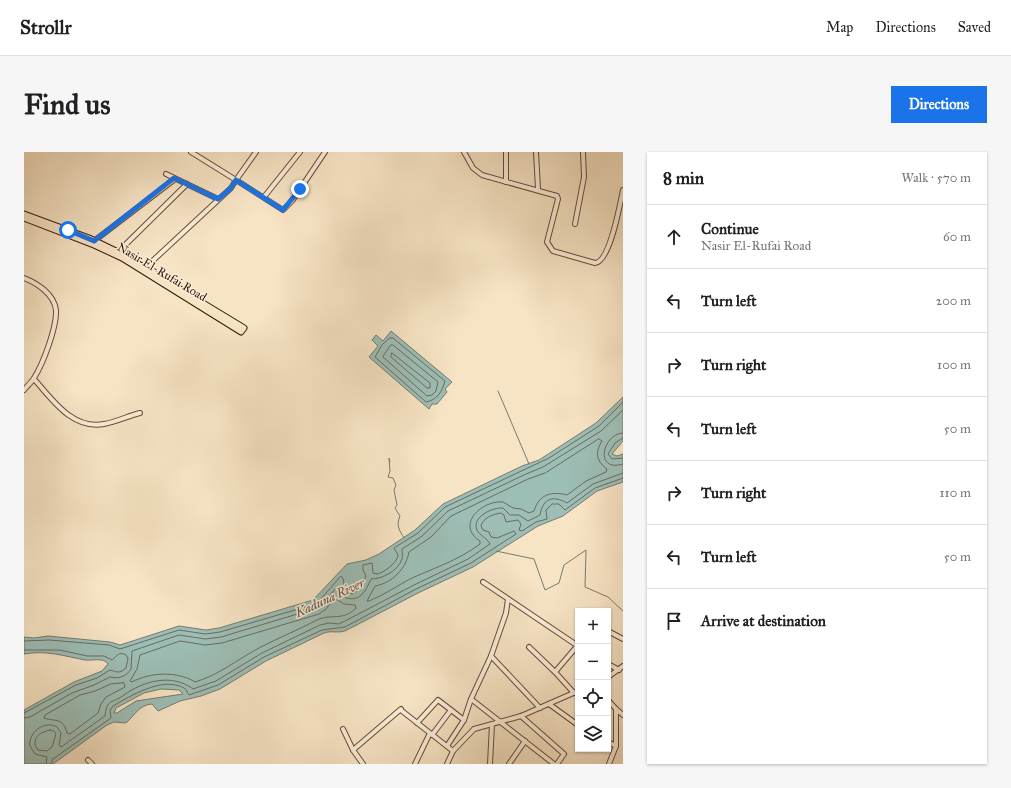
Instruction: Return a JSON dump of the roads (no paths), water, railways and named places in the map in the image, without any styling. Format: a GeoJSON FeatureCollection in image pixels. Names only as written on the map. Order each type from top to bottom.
{"type":"FeatureCollection","features":[{"type":"Feature","properties":{"kind":"main road","name":"Nasir El-Rufai Road"},"geometry":{"type":"LineString","coordinates":[[24,214],[122,258],[192,298]]}},
{"type":"Feature","properties":{"kind":"main road","name":"Nasir El-Rufai Road"},"geometry":{"type":"LineString","coordinates":[[24,218],[94,241],[118,252],[146,267],[192,298]]}},
{"type":"Feature","properties":{"kind":"main road"},"geometry":{"type":"LineString","coordinates":[[192,298],[244,328],[241,332]]}},
{"type":"Feature","properties":{"kind":"street"},"geometry":{"type":"LineString","coordinates":[[191,152],[283,210],[324,152]]}},
{"type":"Feature","properties":{"kind":"street"},"geometry":{"type":"LineString","coordinates":[[146,267],[231,188],[256,152]]}},
{"type":"Feature","properties":{"kind":"street"},"geometry":{"type":"LineString","coordinates":[[264,197],[300,152]]}},
{"type":"Feature","properties":{"kind":"street"},"geometry":{"type":"LineString","coordinates":[[464,152],[470,164],[482,175],[538,189],[557,196],[558,199],[547,242],[549,247],[553,251],[595,263],[601,261],[610,243],[623,190]]}},
{"type":"Feature","properties":{"kind":"street"},"geometry":{"type":"LineString","coordinates":[[506,152],[506,182]]}},
{"type":"Feature","properties":{"kind":"street"},"geometry":{"type":"LineString","coordinates":[[536,152],[538,189]]}},
{"type":"Feature","properties":{"kind":"street"},"geometry":{"type":"LineString","coordinates":[[575,224],[584,177],[583,152]]}},
{"type":"Feature","properties":{"kind":"street"},"geometry":{"type":"LineString","coordinates":[[166,174],[218,199]]}},
{"type":"Feature","properties":{"kind":"street"},"geometry":{"type":"LineString","coordinates":[[94,241],[174,178]]}},
{"type":"Feature","properties":{"kind":"street"},"geometry":{"type":"LineString","coordinates":[[118,252],[188,184]]}},
{"type":"Feature","properties":{"kind":"street"},"geometry":{"type":"LineString","coordinates":[[24,278],[34,282],[46,291],[56,310],[54,324],[46,352],[34,379],[24,390]]}},
{"type":"Feature","properties":{"kind":"street"},"geometry":{"type":"LineString","coordinates":[[34,379],[59,406],[79,422],[90,425],[104,424],[140,413]]}},
{"type":"Feature","properties":{"kind":"street"},"geometry":{"type":"LineString","coordinates":[[483,582],[576,644]]}},
{"type":"Feature","properties":{"kind":"street"},"geometry":{"type":"LineString","coordinates":[[448,746],[464,720],[471,699],[491,656],[506,614],[508,599]]}},
{"type":"Feature","properties":{"kind":"street"},"geometry":{"type":"LineString","coordinates":[[611,633],[623,639]]}},
{"type":"Feature","properties":{"kind":"street"},"geometry":{"type":"LineString","coordinates":[[529,647],[575,691]]}},
{"type":"Feature","properties":{"kind":"street"},"geometry":{"type":"LineString","coordinates":[[555,672],[575,649]]}},
{"type":"Feature","properties":{"kind":"street"},"geometry":{"type":"LineString","coordinates":[[491,656],[540,708]]}},
{"type":"Feature","properties":{"kind":"street"},"geometry":{"type":"LineString","coordinates":[[611,666],[619,670]]}},
{"type":"Feature","properties":{"kind":"street"},"geometry":{"type":"LineString","coordinates":[[611,674],[623,666]]}},
{"type":"Feature","properties":{"kind":"street"},"geometry":{"type":"LineString","coordinates":[[447,764],[453,751],[474,729],[521,716],[575,692]]}},
{"type":"Feature","properties":{"kind":"street"},"geometry":{"type":"LineString","coordinates":[[471,699],[556,764],[564,754],[521,716]]}},
{"type":"Feature","properties":{"kind":"street"},"geometry":{"type":"LineString","coordinates":[[417,723],[438,700],[464,720]]}},
{"type":"Feature","properties":{"kind":"street"},"geometry":{"type":"LineString","coordinates":[[611,703],[623,716]]}},
{"type":"Feature","properties":{"kind":"street"},"geometry":{"type":"LineString","coordinates":[[549,704],[575,723]]}},
{"type":"Feature","properties":{"kind":"street"},"geometry":{"type":"LineString","coordinates":[[609,764],[616,746],[616,709]]}},
{"type":"Feature","properties":{"kind":"street"},"geometry":{"type":"LineString","coordinates":[[353,750],[402,710],[430,735],[448,746],[453,751]]}},
{"type":"Feature","properties":{"kind":"street"},"geometry":{"type":"LineString","coordinates":[[415,764],[430,735],[451,710]]}},
{"type":"Feature","properties":{"kind":"street"},"geometry":{"type":"LineString","coordinates":[[490,764],[492,724]]}},
{"type":"Feature","properties":{"kind":"street"},"geometry":{"type":"LineString","coordinates":[[343,729],[353,750],[363,764]]}},
{"type":"Feature","properties":{"kind":"street"},"geometry":{"type":"LineString","coordinates":[[509,764],[525,741]]}},
{"type":"Feature","properties":{"kind":"street"},"geometry":{"type":"LineString","coordinates":[[611,744],[616,746]]}},
{"type":"Feature","properties":{"kind":"street"},"geometry":{"type":"LineString","coordinates":[[88,760],[92,764]]}},
{"type":"Feature","properties":{"kind":"water"},"geometry":{"type":"Polygon","coordinates":[[[391,331],[452,382],[445,389],[447,392],[437,404],[432,404],[429,409],[369,357],[378,346],[372,340],[376,335],[383,341],[391,331]]]}},
{"type":"Feature","properties":{"kind":"water","name":"Kaduna River"},"geometry":{"type":"Polygon","coordinates":[[[623,397],[623,441],[612,454],[617,456],[623,454],[623,482],[597,491],[563,516],[538,526],[473,567],[418,593],[347,630],[341,632],[324,633],[266,661],[220,689],[201,696],[180,701],[158,711],[152,704],[144,706],[126,723],[114,722],[107,725],[53,764],[24,764],[24,710],[74,682],[102,671],[108,664],[101,660],[85,660],[47,653],[24,654],[24,637],[34,638],[48,636],[110,642],[120,645],[179,626],[206,630],[219,628],[313,600],[347,564],[366,560],[379,554],[415,530],[443,504],[522,466],[539,460],[596,423],[623,397]],[[161,689],[144,693],[116,708],[114,713],[117,713],[136,701],[183,694],[179,690],[161,689]]]}},
{"type":"Feature","properties":{"kind":"waterway"},"geometry":{"type":"LineString","coordinates":[[498,391],[529,464]]}},
{"type":"Feature","properties":{"kind":"waterway"},"geometry":{"type":"LineString","coordinates":[[390,462],[389,458],[390,471],[388,477],[393,478],[396,485],[394,490],[397,505],[395,508],[400,516],[398,522],[404,538]]}},
{"type":"Feature","properties":{"kind":"waterway"},"geometry":{"type":"LineString","coordinates":[[496,551],[534,559],[545,590],[559,583],[564,565],[586,550],[585,587],[608,597],[623,611]]}}]}
